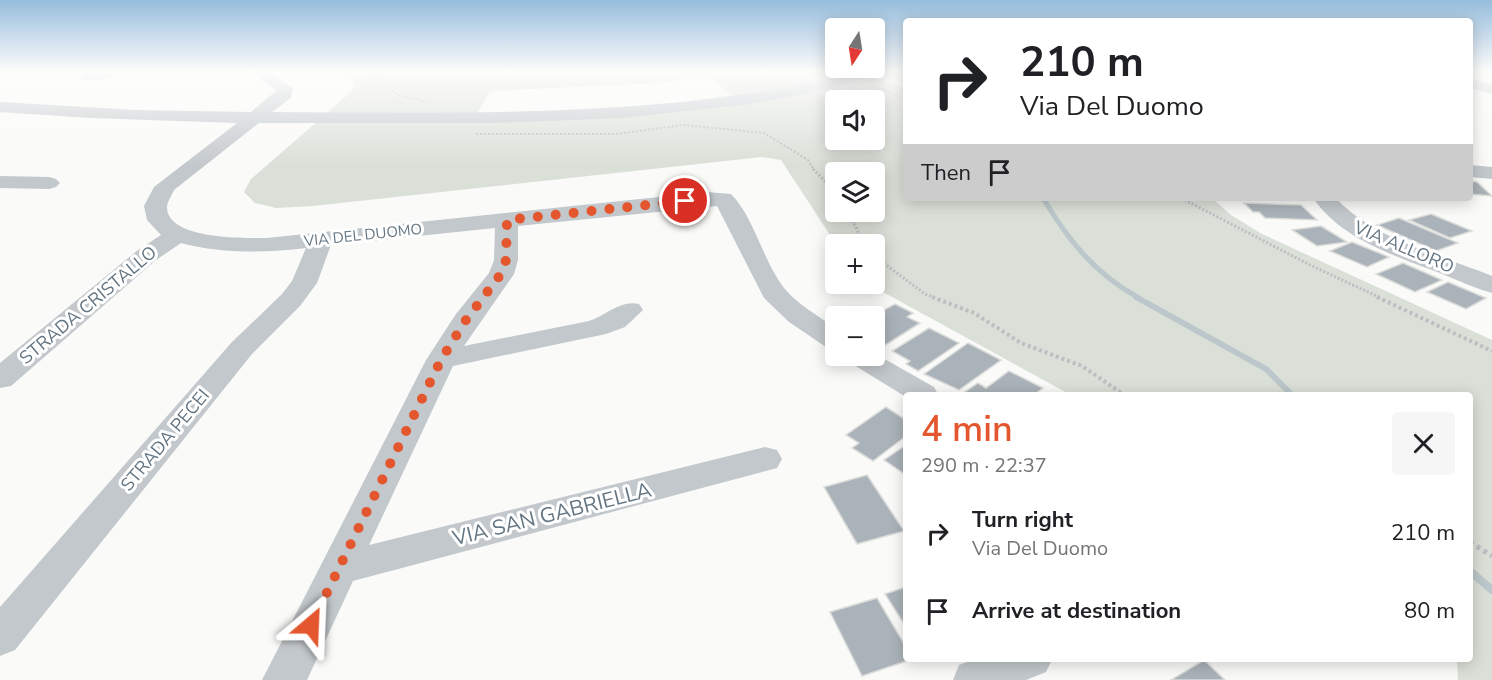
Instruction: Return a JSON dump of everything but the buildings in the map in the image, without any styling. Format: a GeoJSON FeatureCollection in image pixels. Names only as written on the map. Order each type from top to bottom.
{"type":"FeatureCollection","features":[{"type":"Feature","properties":{"kind":"street"},"geometry":{"type":"LineString","coordinates":[[255,118],[274,103]]}},
{"type":"Feature","properties":{"kind":"street"},"geometry":{"type":"LineString","coordinates":[[3,109],[118,116],[485,120],[620,114],[719,103]]}},
{"type":"Feature","properties":{"kind":"street","name":"VIA DEL DUOMO"},"geometry":{"type":"LineString","coordinates":[[255,118],[176,177],[157,197],[154,208],[157,218],[166,228],[197,241],[240,246],[322,240],[723,199],[731,207],[773,292],[798,316],[825,334]]}},
{"type":"Feature","properties":{"kind":"street"},"geometry":{"type":"LineString","coordinates":[[1473,171],[1492,173]]}},
{"type":"Feature","properties":{"kind":"street"},"geometry":{"type":"LineString","coordinates":[[0,182],[49,183]]}},
{"type":"Feature","properties":{"kind":"street","name":"VIA ALLORO"},"geometry":{"type":"LineString","coordinates":[[1325,201],[1330,209],[1361,230],[1492,285]]}},
{"type":"Feature","properties":{"kind":"street"},"geometry":{"type":"LineString","coordinates":[[284,680],[441,360],[466,320],[501,274],[506,260],[507,220]]}},
{"type":"Feature","properties":{"kind":"street","name":"STRADA CRISTALLO"},"geometry":{"type":"LineString","coordinates":[[0,379],[147,255],[179,234]]}},
{"type":"Feature","properties":{"kind":"street","name":"STRADA PECEI"},"geometry":{"type":"LineString","coordinates":[[0,637],[242,348],[291,300],[304,283],[322,240]]}},
{"type":"Feature","properties":{"kind":"street"},"geometry":{"type":"LineString","coordinates":[[1467,274],[1492,262]]}},
{"type":"Feature","properties":{"kind":"street"},"geometry":{"type":"LineString","coordinates":[[441,360],[596,328],[615,321],[629,310]]}},
{"type":"Feature","properties":{"kind":"street"},"geometry":{"type":"LineString","coordinates":[[876,366],[920,392]]}},
{"type":"Feature","properties":{"kind":"street","name":"VIA SAN GABRIELLA"},"geometry":{"type":"LineString","coordinates":[[338,569],[765,459]]}},
{"type":"Feature","properties":{"kind":"street"},"geometry":{"type":"LineString","coordinates":[[975,680],[1021,662]]}},
{"type":"Feature","properties":{"kind":"path"},"geometry":{"type":"LineString","coordinates":[[1187,201],[1312,266],[1492,351]]}},
{"type":"Feature","properties":{"kind":"path"},"geometry":{"type":"LineString","coordinates":[[885,263],[908,284],[925,294],[974,314],[1022,343],[1082,366],[1121,392]]}},
{"type":"Feature","properties":{"kind":"path"},"geometry":{"type":"LineString","coordinates":[[1473,544],[1492,556]]}},
{"type":"Feature","properties":{"kind":"shaded area"},"geometry":{"type":"Polygon","coordinates":[[[339,103],[483,103],[477,113],[533,113],[678,103],[825,103],[825,150],[885,150],[885,103],[903,103],[903,201],[1215,201],[1231,215],[1262,234],[1492,340],[1492,680],[1458,680],[1457,662],[1473,662],[1473,392],[1065,392],[885,293],[885,234],[829,234],[781,160],[762,157],[313,206],[276,208],[255,203],[244,192],[251,179],[339,103]]]}},
{"type":"Feature","properties":{"kind":"waterway"},"geometry":{"type":"LineString","coordinates":[[1045,201],[1062,228],[1084,255],[1123,289],[1139,298]]}},
{"type":"Feature","properties":{"kind":"waterway"},"geometry":{"type":"LineString","coordinates":[[1136,297],[1266,369],[1289,392]]}},
{"type":"Feature","properties":{"kind":"waterway"},"geometry":{"type":"LineString","coordinates":[[1473,574],[1492,590]]}},
{"type":"Feature","properties":{"kind":"route"},"geometry":{"type":"LineString","coordinates":[[311,625],[441,360],[466,320],[501,274],[506,260],[507,220],[685,201]]}}]}
